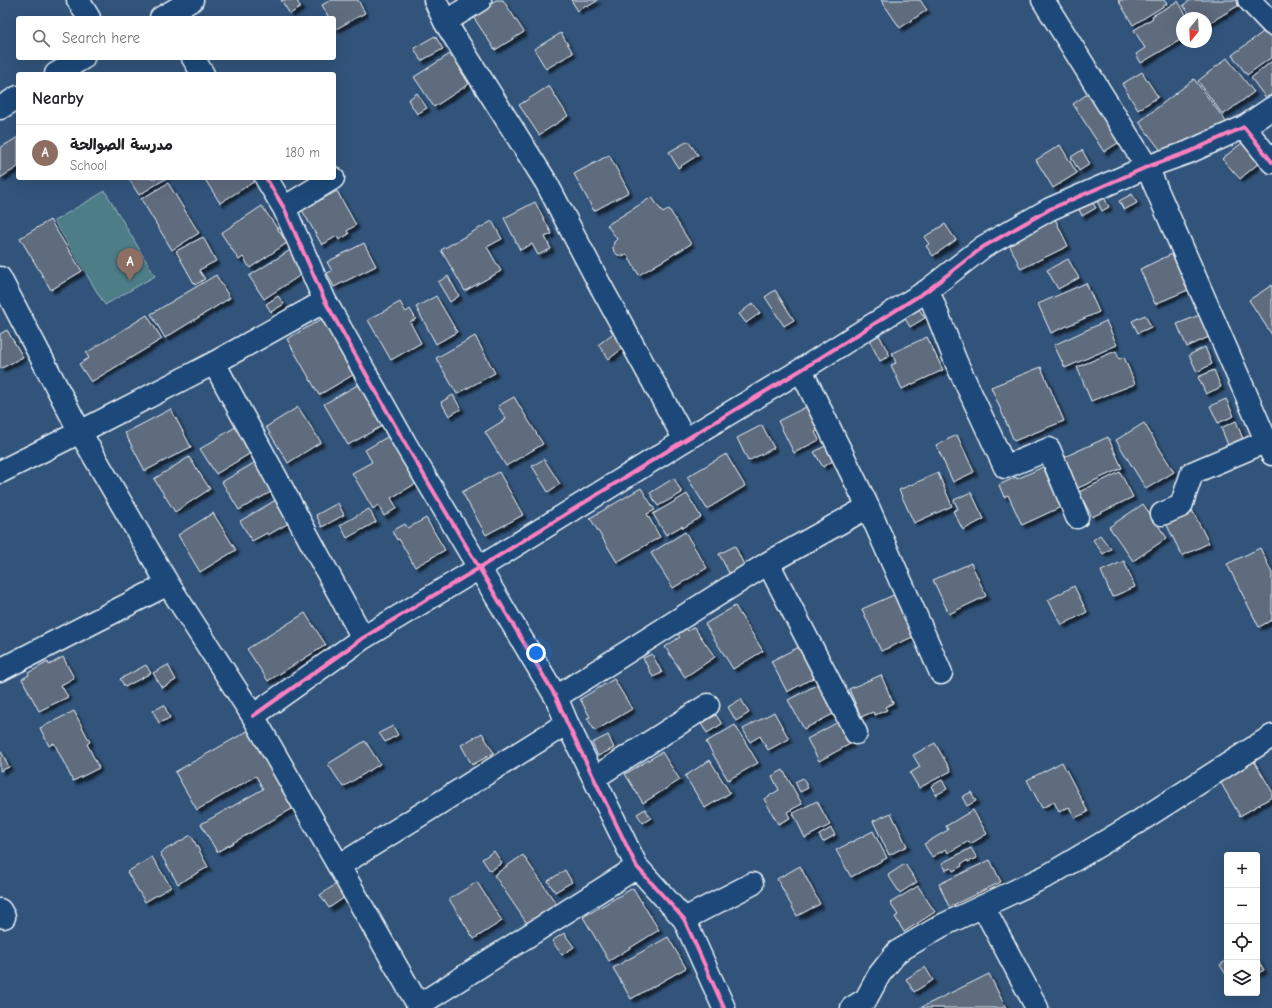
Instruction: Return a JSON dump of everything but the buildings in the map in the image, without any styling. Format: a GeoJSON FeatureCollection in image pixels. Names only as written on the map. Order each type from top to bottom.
{"type":"FeatureCollection","features":[{"type":"Feature","properties":{"kind":"street"},"geometry":{"type":"LineString","coordinates":[[78,0],[88,16]]}},
{"type":"Feature","properties":{"kind":"street"},"geometry":{"type":"LineString","coordinates":[[168,16],[192,0]]}},
{"type":"Feature","properties":{"kind":"street"},"geometry":{"type":"LineString","coordinates":[[435,0],[446,22],[546,182],[602,290],[685,440]]}},
{"type":"Feature","properties":{"kind":"street"},"geometry":{"type":"LineString","coordinates":[[446,22],[480,0]]}},
{"type":"Feature","properties":{"kind":"street"},"geometry":{"type":"LineString","coordinates":[[1043,0],[1147,167],[1269,447],[1192,473],[1181,506],[1162,514]]}},
{"type":"Feature","properties":{"kind":"street"},"geometry":{"type":"LineString","coordinates":[[1249,0],[1272,24]]}},
{"type":"Feature","properties":{"kind":"street"},"geometry":{"type":"LineString","coordinates":[[59,72],[80,60]]}},
{"type":"Feature","properties":{"kind":"street"},"geometry":{"type":"LineString","coordinates":[[194,60],[202,72]]}},
{"type":"Feature","properties":{"kind":"street"},"geometry":{"type":"LineString","coordinates":[[0,108],[16,98]]}},
{"type":"Feature","properties":{"kind":"street"},"geometry":{"type":"LineString","coordinates":[[253,716],[363,638],[801,370],[928,290],[982,247],[1050,209],[1147,167],[1189,152],[1244,127],[1272,108]]}},
{"type":"Feature","properties":{"kind":"street"},"geometry":{"type":"LineString","coordinates":[[1244,127],[1272,162]]}},
{"type":"Feature","properties":{"kind":"street"},"geometry":{"type":"LineString","coordinates":[[267,180],[284,208],[325,301],[406,445],[556,697],[567,724],[637,867],[684,919],[724,1008]]}},
{"type":"Feature","properties":{"kind":"street"},"geometry":{"type":"LineString","coordinates":[[284,208],[330,180]]}},
{"type":"Feature","properties":{"kind":"street"},"geometry":{"type":"LineString","coordinates":[[0,278],[80,432],[168,584],[253,716],[419,1006],[637,867]]}},
{"type":"Feature","properties":{"kind":"street"},"geometry":{"type":"LineString","coordinates":[[928,290],[956,362],[1005,467],[1049,448],[1077,517]]}},
{"type":"Feature","properties":{"kind":"street"},"geometry":{"type":"LineString","coordinates":[[0,472],[214,363],[325,301]]}},
{"type":"Feature","properties":{"kind":"street"},"geometry":{"type":"LineString","coordinates":[[214,363],[363,638]]}},
{"type":"Feature","properties":{"kind":"street"},"geometry":{"type":"LineString","coordinates":[[801,370],[868,507],[941,672]]}},
{"type":"Feature","properties":{"kind":"street"},"geometry":{"type":"LineString","coordinates":[[556,697],[768,563],[868,507]]}},
{"type":"Feature","properties":{"kind":"street"},"geometry":{"type":"LineString","coordinates":[[768,563],[856,733]]}},
{"type":"Feature","properties":{"kind":"street"},"geometry":{"type":"LineString","coordinates":[[0,670],[168,584]]}},
{"type":"Feature","properties":{"kind":"street"},"geometry":{"type":"LineString","coordinates":[[594,778],[708,705]]}},
{"type":"Feature","properties":{"kind":"street"},"geometry":{"type":"LineString","coordinates":[[339,866],[567,724]]}},
{"type":"Feature","properties":{"kind":"street"},"geometry":{"type":"LineString","coordinates":[[852,1008],[866,999],[879,975],[897,952],[941,926],[1049,875],[1138,822],[1272,736]]}},
{"type":"Feature","properties":{"kind":"street"},"geometry":{"type":"LineString","coordinates":[[684,919],[752,884]]}},
{"type":"Feature","properties":{"kind":"street"},"geometry":{"type":"LineString","coordinates":[[982,906],[1037,1008]]}},
{"type":"Feature","properties":{"kind":"green space"},"geometry":{"type":"Polygon","coordinates":[[[105,191],[155,276],[105,305],[54,221],[105,191]]]}},
{"type":"Feature","properties":{"kind":"cycle path"},"geometry":{"type":"LineString","coordinates":[[253,716],[363,638],[801,370],[928,290],[983,247],[1050,209],[1147,167],[1189,152],[1244,127],[1272,162]]}},
{"type":"Feature","properties":{"kind":"cycle path"},"geometry":{"type":"LineString","coordinates":[[267,180],[284,208],[325,301],[406,445],[556,697],[567,723],[637,867],[684,919],[724,1008]]}},
{"type":"Feature","properties":{"kind":"place","name":"مدرسة الصوالحة"},"geometry":{"type":"Point","coordinates":[130,281]}}]}
